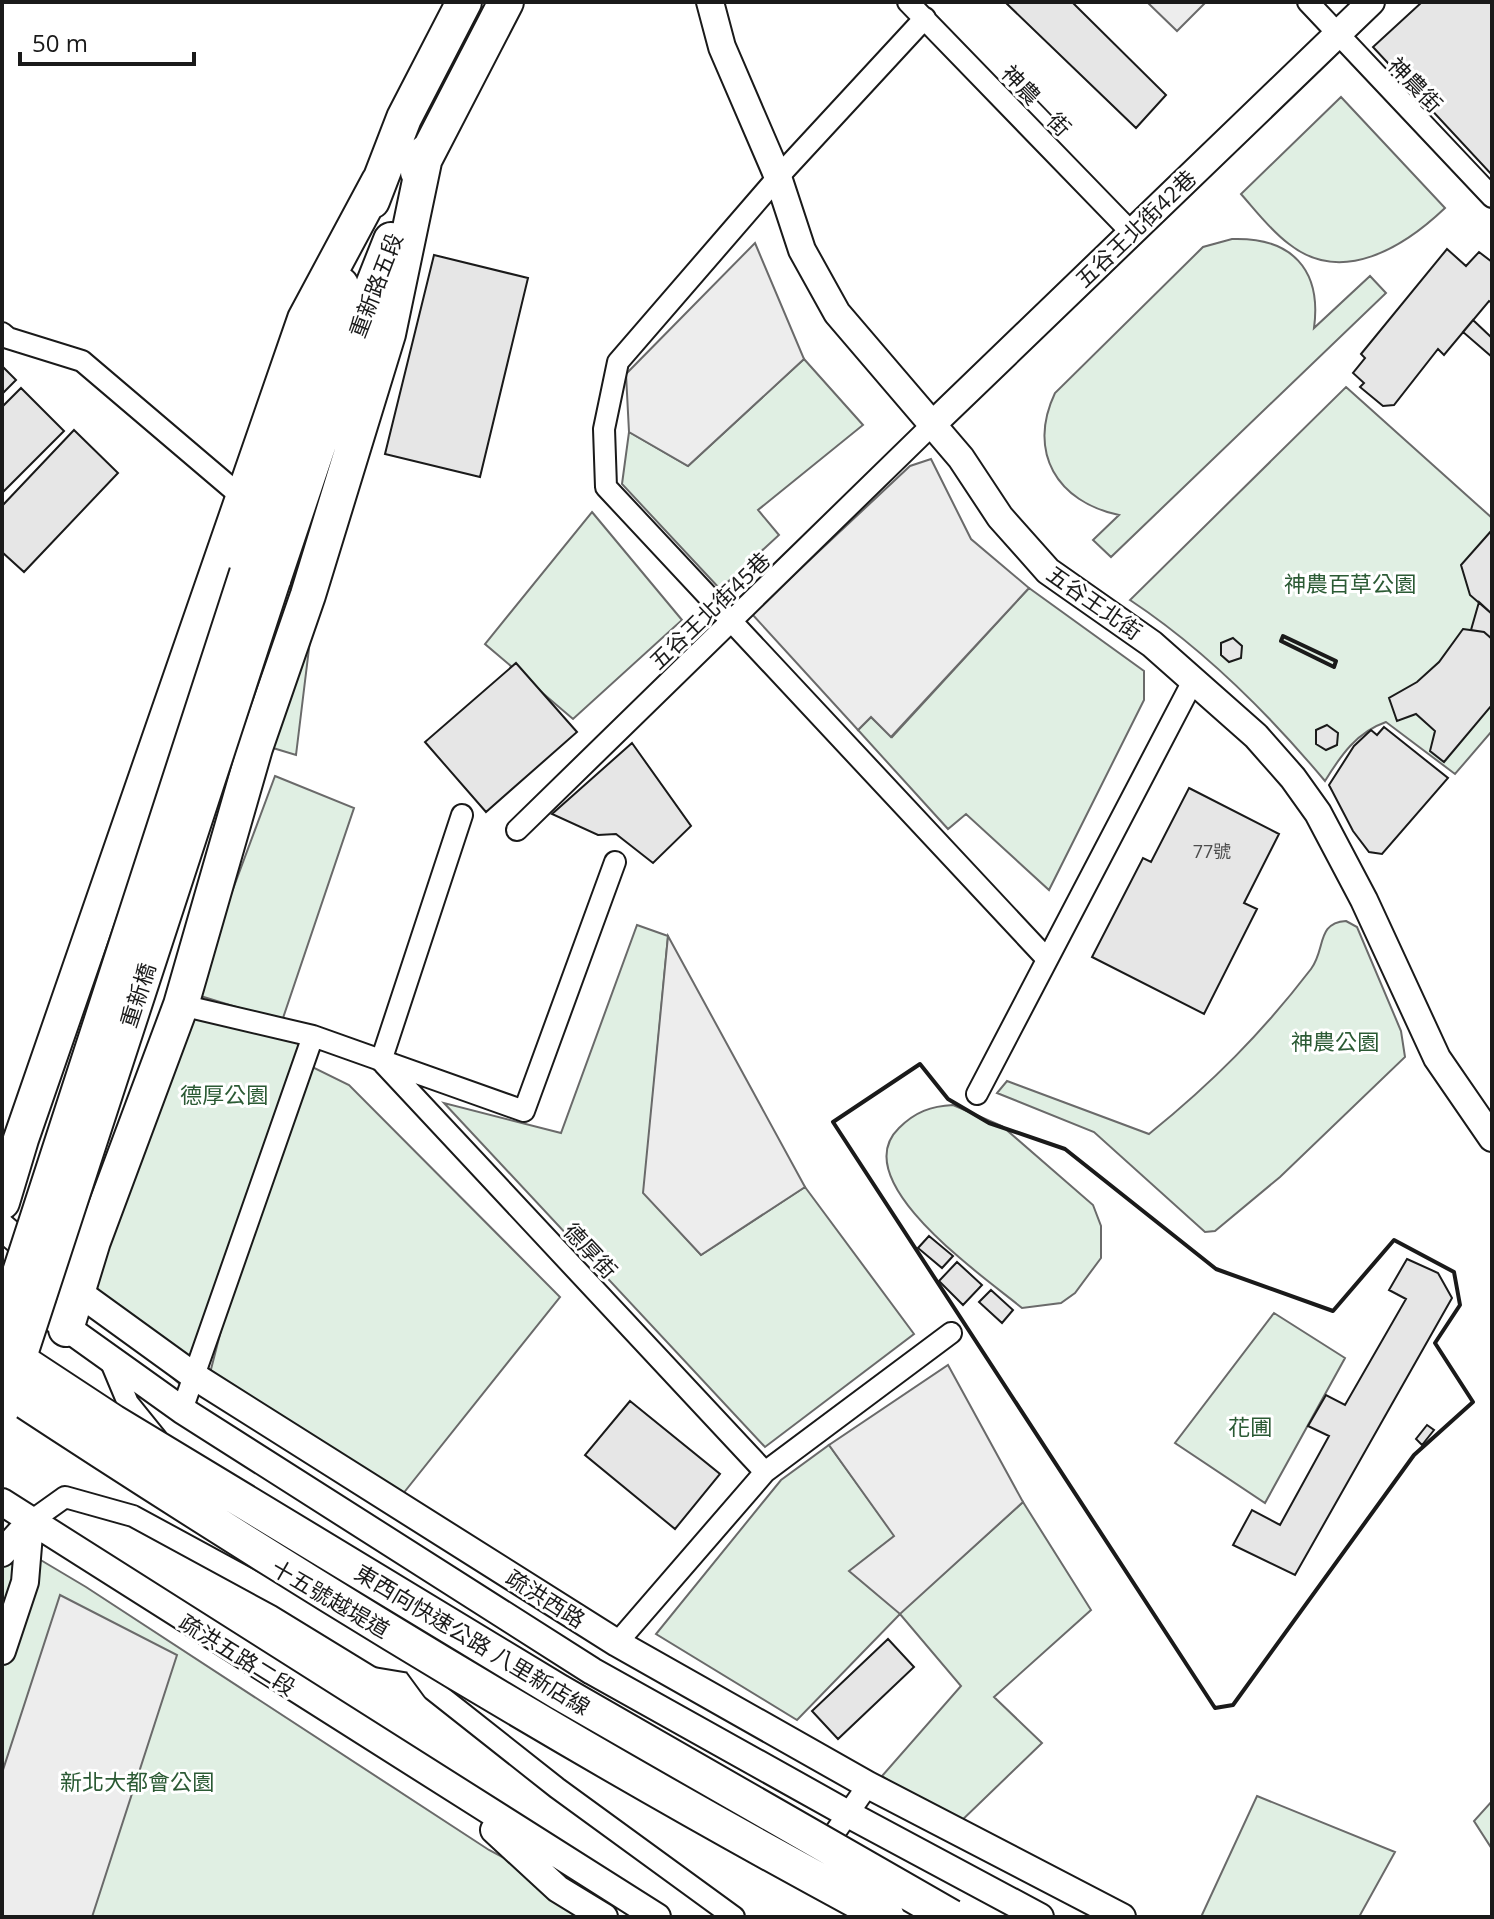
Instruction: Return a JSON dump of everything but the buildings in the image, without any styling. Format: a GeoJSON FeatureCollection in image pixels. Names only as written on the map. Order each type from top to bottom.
{"type":"FeatureCollection","features":[{"type":"Feature","properties":{"kind":"main road","name":"重新路五段"},"geometry":{"type":"LineString","coordinates":[[260,576],[338,294],[404,118],[464,2]]}},
{"type":"Feature","properties":{"kind":"main road","name":"重新路五段"},"geometry":{"type":"LineString","coordinates":[[260,576],[426,152],[506,2]]}},
{"type":"Feature","properties":{"kind":"main road"},"geometry":{"type":"LineString","coordinates":[[66,1329],[181,1005],[255,748],[308,595],[388,334],[426,152]]}},
{"type":"Feature","properties":{"kind":"main road"},"geometry":{"type":"LineString","coordinates":[[2,1202],[305,319],[379,181]]}},
{"type":"Feature","properties":{"kind":"main road","name":"重新橋"},"geometry":{"type":"LineString","coordinates":[[2,1328],[260,576]]}},
{"type":"Feature","properties":{"kind":"main road","name":"重新橋"},"geometry":{"type":"LineString","coordinates":[[2,1409],[260,576]]}},
{"type":"Feature","properties":{"kind":"main road","name":"東西向快速公路 八里新店線"},"geometry":{"type":"LineString","coordinates":[[2,1349],[113,1422],[545,1684],[951,1917]]}},
{"type":"Feature","properties":{"kind":"main road","name":"東西向快速公路 八里新店線"},"geometry":{"type":"LineString","coordinates":[[2,1386],[140,1477],[512,1704],[781,1861],[887,1917]]}},
{"type":"Feature","properties":{"kind":"street","name":"五谷王北街"},"geometry":{"type":"LineString","coordinates":[[710,2],[722,47],[778,177],[802,250],[824,293],[858,341],[933,424],[961,458],[1000,517],[1048,571],[1136,631],[1256,736],[1309,799],[1364,900],[1437,1058],[1492,1138]]}},
{"type":"Feature","properties":{"kind":"street","name":"神農一街"},"geometry":{"type":"LineString","coordinates":[[908,2],[1131,232]]}},
{"type":"Feature","properties":{"kind":"street","name":"神農街"},"geometry":{"type":"LineString","coordinates":[[1308,2],[1492,197]]}},
{"type":"Feature","properties":{"kind":"street","name":"五谷王北街42巷"},"geometry":{"type":"LineString","coordinates":[[933,424],[1371,2]]}},
{"type":"Feature","properties":{"kind":"street"},"geometry":{"type":"LineString","coordinates":[[925,18],[778,177],[618,362],[604,429],[606,487],[1047,959]]}},
{"type":"Feature","properties":{"kind":"street"},"geometry":{"type":"LineString","coordinates":[[2,333],[8,338],[82,361],[243,498]]}},
{"type":"Feature","properties":{"kind":"street","name":"五谷王北街45巷"},"geometry":{"type":"LineString","coordinates":[[517,830],[933,424]]}},
{"type":"Feature","properties":{"kind":"street"},"geometry":{"type":"LineString","coordinates":[[977,1094],[1193,681]]}},
{"type":"Feature","properties":{"kind":"street"},"geometry":{"type":"LineString","coordinates":[[381,1061],[462,815]]}},
{"type":"Feature","properties":{"kind":"street"},"geometry":{"type":"LineString","coordinates":[[181,1005],[313,1036],[524,1111],[615,862]]}},
{"type":"Feature","properties":{"kind":"street"},"geometry":{"type":"LineString","coordinates":[[182,1410],[313,1036]]}},
{"type":"Feature","properties":{"kind":"street","name":"德厚街"},"geometry":{"type":"LineString","coordinates":[[381,1061],[765,1472]]}},
{"type":"Feature","properties":{"kind":"street","name":"疏洪西路"},"geometry":{"type":"LineString","coordinates":[[2,1227],[78,1292],[194,1376],[617,1643],[868,1785],[1122,1917]]}},
{"type":"Feature","properties":{"kind":"street","name":"疏洪西路"},"geometry":{"type":"LineString","coordinates":[[2,1281],[182,1410],[592,1671],[1040,1917]]}},
{"type":"Feature","properties":{"kind":"street"},"geometry":{"type":"LineString","coordinates":[[617,1643],[765,1472],[951,1333]]}},
{"type":"Feature","properties":{"kind":"street"},"geometry":{"type":"LineString","coordinates":[[110,1360],[128,1403],[161,1443],[370,1586],[390,1608],[411,1660],[433,1690],[557,1788],[734,1917]]}},
{"type":"Feature","properties":{"kind":"street","name":"十五號越堤道"},"geometry":{"type":"LineString","coordinates":[[30,1522],[65,1497],[133,1516],[282,1597],[380,1657],[411,1660]]}},
{"type":"Feature","properties":{"kind":"street","name":"疏洪五路二段"},"geometry":{"type":"LineString","coordinates":[[2,1502],[447,1787],[657,1917]]}},
{"type":"Feature","properties":{"kind":"street"},"geometry":{"type":"LineString","coordinates":[[2,1553],[30,1522]]}},
{"type":"Feature","properties":{"kind":"street"},"geometry":{"type":"LineString","coordinates":[[2,1651],[25,1582],[30,1522]]}},
{"type":"Feature","properties":{"kind":"street"},"geometry":{"type":"LineString","coordinates":[[411,1660],[466,1674],[811,1865],[868,1785]]}},
{"type":"Feature","properties":{"kind":"street","name":"疏洪五路二段"},"geometry":{"type":"LineString","coordinates":[[447,1787],[558,1889],[604,1917]]}},
{"type":"Feature","properties":{"kind":"green space"},"geometry":{"type":"Polygon","coordinates":[[[1341,97],[1445,208],[1392,248],[1351,261],[1330,262],[1309,256],[1289,244],[1241,194],[1341,97]]]}},
{"type":"Feature","properties":{"kind":"green space"},"geometry":{"type":"Polygon","coordinates":[[[1232,239],[1271,244],[1298,261],[1313,289],[1314,328],[1370,276],[1386,293],[1111,557],[1093,540],[1119,515],[1079,499],[1053,471],[1047,454],[1044,435],[1055,393],[1203,247],[1232,239]]]}},
{"type":"Feature","properties":{"kind":"green space"},"geometry":{"type":"Polygon","coordinates":[[[804,359],[863,425],[758,510],[779,535],[720,589],[622,484],[629,432],[688,466],[804,359]]]}},
{"type":"Feature","properties":{"kind":"green space","name":"神農百草公園"},"geometry":{"type":"Polygon","coordinates":[[[1346,387],[1492,518],[1492,731],[1455,774],[1386,722],[1366,732],[1351,746],[1325,781],[1234,683],[1184,639],[1130,600],[1346,387]]]}},
{"type":"Feature","properties":{"kind":"green space"},"geometry":{"type":"Polygon","coordinates":[[[592,512],[682,620],[573,719],[485,644],[592,512]]]}},
{"type":"Feature","properties":{"kind":"green space"},"geometry":{"type":"Polygon","coordinates":[[[1029,588],[1144,671],[1144,700],[1049,890],[966,814],[948,829],[858,730],[871,717],[892,737],[1029,588]]]}},
{"type":"Feature","properties":{"kind":"green space"},"geometry":{"type":"Polygon","coordinates":[[[311,632],[296,755],[273,748],[311,632]]]}},
{"type":"Feature","properties":{"kind":"green space"},"geometry":{"type":"Polygon","coordinates":[[[275,776],[354,808],[282,1021],[194,994],[275,776]]]}},
{"type":"Feature","properties":{"kind":"green space","name":"神農公園"},"geometry":{"type":"Polygon","coordinates":[[[1346,921],[1357,927],[1401,1031],[1405,1057],[1280,1177],[1215,1231],[1205,1232],[1094,1132],[997,1093],[1007,1081],[1149,1134],[1194,1096],[1255,1036],[1311,969],[1326,932],[1336,923],[1346,921]]]}},
{"type":"Feature","properties":{"kind":"green space"},"geometry":{"type":"Polygon","coordinates":[[[637,925],[668,936],[644,1193],[701,1255],[805,1187],[914,1334],[765,1447],[444,1103],[561,1133],[637,925]]]}},
{"type":"Feature","properties":{"kind":"green space","name":"德厚公園"},"geometry":{"type":"Polygon","coordinates":[[[182,1009],[309,1046],[304,1063],[349,1085],[560,1297],[398,1500],[209,1377],[246,1233],[189,1392],[92,1308],[97,1271],[182,1009]]]}},
{"type":"Feature","properties":{"kind":"green space"},"geometry":{"type":"Polygon","coordinates":[[[953,1105],[1002,1126],[1093,1205],[1101,1226],[1101,1258],[1075,1293],[1061,1303],[1022,1308],[953,1252],[926,1227],[904,1200],[890,1174],[887,1150],[899,1128],[911,1118],[924,1111],[953,1105]]]}},
{"type":"Feature","properties":{"kind":"green space","name":"花圃"},"geometry":{"type":"Polygon","coordinates":[[[1274,1313],[1345,1358],[1265,1503],[1175,1443],[1274,1313]]]}},
{"type":"Feature","properties":{"kind":"green space"},"geometry":{"type":"Polygon","coordinates":[[[829,1445],[895,1536],[850,1571],[900,1613],[1023,1502],[1091,1610],[994,1697],[1042,1743],[956,1826],[882,1776],[961,1686],[900,1614],[797,1720],[656,1634],[781,1480],[829,1445]]]}},
{"type":"Feature","properties":{"kind":"green space","name":"新北大都會公園"},"geometry":{"type":"Polygon","coordinates":[[[2,1537],[86,1587],[489,1850],[615,1917],[2,1917],[2,1537]]]}},
{"type":"Feature","properties":{"kind":"green space"},"geometry":{"type":"Polygon","coordinates":[[[1257,1796],[1395,1852],[1359,1917],[1201,1917],[1257,1796]]]}},
{"type":"Feature","properties":{"kind":"green space"},"geometry":{"type":"Polygon","coordinates":[[[1492,1801],[1492,1849],[1474,1821],[1492,1801]]]}},
{"type":"Feature","properties":{"kind":"shaded area"},"geometry":{"type":"Polygon","coordinates":[[[1147,2],[1206,2],[1177,31],[1147,2]]]}},
{"type":"Feature","properties":{"kind":"shaded area"},"geometry":{"type":"Polygon","coordinates":[[[755,243],[804,359],[688,466],[629,432],[626,374],[755,243]]]}},
{"type":"Feature","properties":{"kind":"shaded area"},"geometry":{"type":"Polygon","coordinates":[[[931,459],[971,539],[1029,588],[891,737],[871,717],[858,730],[752,614],[910,466],[931,459]]]}},
{"type":"Feature","properties":{"kind":"shaded area"},"geometry":{"type":"Polygon","coordinates":[[[668,936],[805,1187],[701,1255],[643,1193],[668,936]]]}},
{"type":"Feature","properties":{"kind":"shaded area"},"geometry":{"type":"Polygon","coordinates":[[[948,1365],[1023,1502],[900,1614],[849,1571],[894,1536],[829,1445],[948,1365]]]}},
{"type":"Feature","properties":{"kind":"shaded area"},"geometry":{"type":"Polygon","coordinates":[[[60,1595],[177,1655],[92,1917],[2,1917],[2,1773],[60,1595]]]}},
{"type":"Feature","properties":{"kind":"wall"},"geometry":{"type":"LineString","coordinates":[[1283,636],[1336,661],[1334,667],[1281,641],[1283,636]]}},
{"type":"Feature","properties":{"kind":"wall"},"geometry":{"type":"LineString","coordinates":[[920,1064],[948,1099],[989,1123],[1065,1149],[1216,1269],[1333,1311],[1394,1240],[1454,1272],[1460,1305],[1435,1343],[1473,1402],[1414,1455],[1233,1705],[1215,1708],[833,1122],[920,1064]]}}]}
